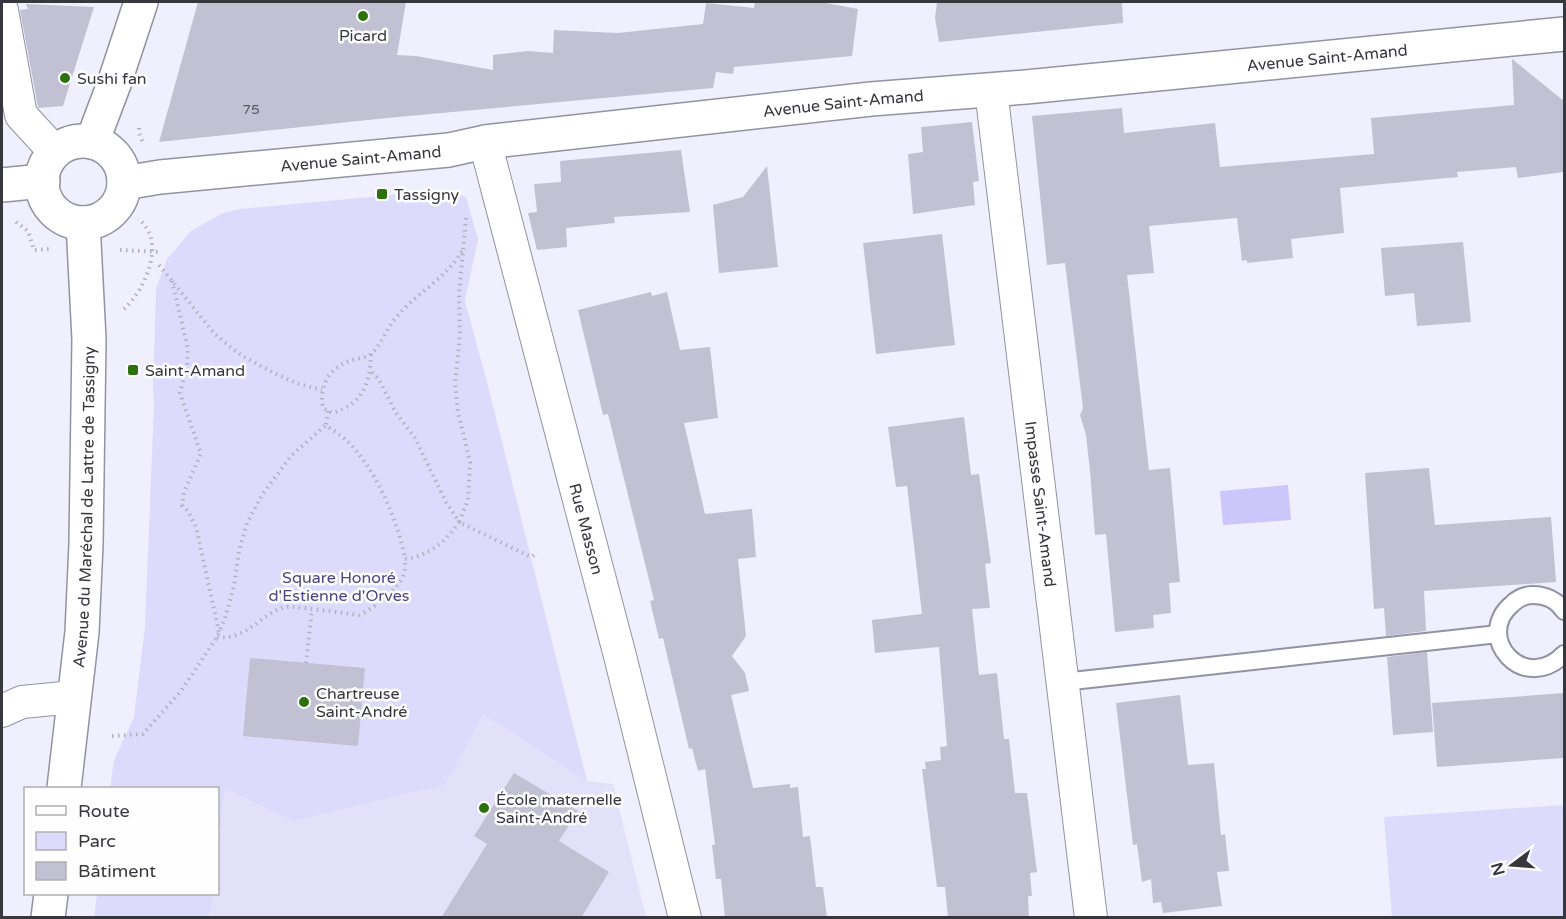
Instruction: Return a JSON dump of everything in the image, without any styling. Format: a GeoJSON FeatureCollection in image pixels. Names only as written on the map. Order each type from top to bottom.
{"type":"FeatureCollection","features":[{"type":"Feature","properties":{"kind":"street"},"geometry":{"type":"LineString","coordinates":[[92,142],[141,2]]}},
{"type":"Feature","properties":{"kind":"street"},"geometry":{"type":"LineString","coordinates":[[2,10],[21,115],[49,167],[45,197],[54,211],[67,220],[83,223],[99,220],[112,212],[121,198],[124,183],[122,166],[113,153],[100,144],[84,141],[68,144],[49,167],[2,185]]}},
{"type":"Feature","properties":{"kind":"street","name":"Avenue Saint-Amand"},"geometry":{"type":"LineString","coordinates":[[124,183],[160,177],[449,150],[484,142],[871,99],[991,90],[1564,34]]}},
{"type":"Feature","properties":{"kind":"street","name":"Impasse Saint-Amand"},"geometry":{"type":"LineString","coordinates":[[991,90],[1092,918]]}},
{"type":"Feature","properties":{"kind":"street","name":"Rue Masson"},"geometry":{"type":"LineString","coordinates":[[484,142],[620,656],[685,918]]}},
{"type":"Feature","properties":{"kind":"street","name":"Avenue du Maréchal de Lattre de Tassigny"},"geometry":{"type":"LineString","coordinates":[[64,787],[82,632],[85,555],[89,339],[83,223]]}},
{"type":"Feature","properties":{"kind":"street"},"geometry":{"type":"LineString","coordinates":[[2,711],[22,702],[74,697]]}},
{"type":"Feature","properties":{"kind":"street"},"geometry":{"type":"LineString","coordinates":[[48,918],[51,895]]}},
{"type":"Feature","properties":{"kind":"lane"},"geometry":{"type":"LineString","coordinates":[[1564,611],[1553,600],[1542,596],[1529,595],[1517,599],[1500,618],[1498,634],[1499,643],[1505,653],[1513,662],[1523,667],[1546,667],[1557,662],[1564,654]]}},
{"type":"Feature","properties":{"kind":"lane"},"geometry":{"type":"LineString","coordinates":[[1063,682],[1498,634]]}},
{"type":"Feature","properties":{"kind":"path"},"geometry":{"type":"LineString","coordinates":[[405,559],[433,550],[459,522],[468,500],[470,462],[458,412],[455,385],[460,334],[459,293],[466,215]]}},
{"type":"Feature","properties":{"kind":"path"},"geometry":{"type":"LineString","coordinates":[[89,339],[129,304],[150,265],[152,244],[150,233],[145,224],[137,218]]}},
{"type":"Feature","properties":{"kind":"path"},"geometry":{"type":"LineString","coordinates":[[371,354],[342,364],[330,373],[322,390],[323,408],[332,413],[344,410],[362,393],[370,371],[371,354],[394,320],[429,285],[444,275],[464,248]]}},
{"type":"Feature","properties":{"kind":"path"},"geometry":{"type":"LineString","coordinates":[[159,264],[214,333],[228,346],[278,375],[322,390]]}},
{"type":"Feature","properties":{"kind":"path"},"geometry":{"type":"LineString","coordinates":[[172,281],[188,349],[187,365],[180,393],[201,454],[184,492],[182,505],[196,526],[218,635]]}},
{"type":"Feature","properties":{"kind":"path"},"geometry":{"type":"LineString","coordinates":[[370,371],[378,378],[396,413],[415,438],[446,502],[459,522],[531,557],[538,553]]}},
{"type":"Feature","properties":{"kind":"path"},"geometry":{"type":"LineString","coordinates":[[112,736],[142,735],[181,691],[218,635],[234,586],[239,551],[247,523],[262,495],[291,456],[326,425],[327,411]]}},
{"type":"Feature","properties":{"kind":"path"},"geometry":{"type":"LineString","coordinates":[[218,635],[228,639],[251,628],[286,606],[359,615],[368,612],[395,588],[404,575],[405,559],[393,518],[371,473],[346,440],[326,425]]}},
{"type":"Feature","properties":{"kind":"path"},"geometry":{"type":"LineString","coordinates":[[306,663],[312,610]]}},
{"type":"Feature","properties":{"kind":"shaded area"},"geometry":{"type":"Polygon","coordinates":[[[1288,485],[1291,520],[1223,525],[1220,491],[1288,485]]]}},
{"type":"Feature","properties":{"kind":"shaded area","name":"École maternelle Saint-André"},"geometry":{"type":"Polygon","coordinates":[[[482,715],[587,781],[613,784],[646,917],[210,918],[213,895],[219,895],[219,845],[225,789],[293,821],[445,785],[482,715]]]}},
{"type":"Feature","properties":{"kind":"green space","name":"Square Honoré d'Estienne d'Orves"},"geometry":{"type":"Polygon","coordinates":[[[445,190],[466,197],[478,239],[465,301],[587,781],[483,715],[445,785],[293,821],[225,789],[219,845],[219,787],[110,787],[114,760],[134,717],[145,626],[156,289],[167,259],[191,231],[223,213],[240,209],[445,190]]]}},
{"type":"Feature","properties":{"kind":"green space"},"geometry":{"type":"Polygon","coordinates":[[[1564,805],[1564,917],[1392,917],[1384,817],[1564,805]]]}},
{"type":"Feature","properties":{"kind":"green space"},"geometry":{"type":"Polygon","coordinates":[[[97,895],[213,895],[210,917],[94,917],[97,895]]]}},
{"type":"Feature","properties":{"kind":"building"},"geometry":{"type":"Polygon","coordinates":[[[198,2],[406,2],[397,55],[416,56],[493,70],[493,55],[528,51],[553,53],[554,30],[618,33],[703,24],[706,3],[754,8],[755,2],[821,2],[858,9],[852,56],[734,67],[733,74],[716,72],[713,88],[159,142],[198,2]]]}},
{"type":"Feature","properties":{"kind":"building"},"geometry":{"type":"Polygon","coordinates":[[[937,2],[1122,2],[1123,23],[939,42],[935,18],[937,2]]]}},
{"type":"Feature","properties":{"kind":"building"},"geometry":{"type":"Polygon","coordinates":[[[26,4],[94,7],[63,106],[38,107],[20,10],[28,9],[26,4]]]}},
{"type":"Feature","properties":{"kind":"building"},"geometry":{"type":"Polygon","coordinates":[[[1512,59],[1564,101],[1564,172],[1518,178],[1516,167],[1457,172],[1458,177],[1340,188],[1344,233],[1291,239],[1293,258],[1247,263],[1247,260],[1242,261],[1237,218],[1149,226],[1154,273],[1127,275],[1149,470],[1170,468],[1180,582],[1169,583],[1171,613],[1153,615],[1154,628],[1115,632],[1106,534],[1095,535],[1090,471],[1086,435],[1080,415],[1083,408],[1065,263],[1047,265],[1032,116],[1122,108],[1124,133],[1215,123],[1220,167],[1374,154],[1371,118],[1514,105],[1512,59]]]}},
{"type":"Feature","properties":{"kind":"building"},"geometry":{"type":"Polygon","coordinates":[[[972,122],[979,181],[973,182],[975,205],[913,214],[908,154],[923,152],[921,127],[972,122]]]}},
{"type":"Feature","properties":{"kind":"building"},"geometry":{"type":"Polygon","coordinates":[[[681,150],[690,212],[614,217],[615,223],[566,228],[567,247],[537,250],[528,213],[537,212],[534,184],[561,182],[560,161],[681,150]]]}},
{"type":"Feature","properties":{"kind":"building"},"geometry":{"type":"Polygon","coordinates":[[[767,166],[778,267],[719,273],[713,205],[743,197],[767,166]]]}},
{"type":"Feature","properties":{"kind":"building"},"geometry":{"type":"Polygon","coordinates":[[[942,234],[955,345],[876,354],[863,243],[942,234]]]}},
{"type":"Feature","properties":{"kind":"building"},"geometry":{"type":"Polygon","coordinates":[[[1463,242],[1471,322],[1417,326],[1414,293],[1385,296],[1381,248],[1463,242]]]}},
{"type":"Feature","properties":{"kind":"building"},"geometry":{"type":"Polygon","coordinates":[[[651,292],[652,296],[667,292],[680,350],[710,347],[718,418],[684,423],[705,514],[752,509],[756,557],[738,559],[746,636],[732,656],[745,673],[749,691],[731,695],[753,788],[790,784],[790,788],[798,787],[803,837],[810,836],[816,887],[823,887],[827,918],[725,918],[721,879],[716,879],[712,845],[715,845],[705,769],[698,771],[692,748],[689,749],[663,638],[659,639],[650,601],[654,600],[608,414],[603,415],[578,310],[651,292]]]}},
{"type":"Feature","properties":{"kind":"building"},"geometry":{"type":"Polygon","coordinates":[[[964,417],[971,475],[979,474],[991,563],[985,564],[990,608],[972,609],[979,675],[997,673],[1004,739],[1009,739],[1015,793],[1027,793],[1037,872],[1030,873],[1032,896],[1028,896],[1029,918],[948,918],[945,887],[937,887],[922,769],[926,769],[925,762],[941,760],[940,747],[947,746],[939,647],[875,653],[872,620],[922,614],[907,486],[896,487],[888,427],[964,417]]]}},
{"type":"Feature","properties":{"kind":"building"},"geometry":{"type":"Polygon","coordinates":[[[1429,468],[1435,525],[1551,517],[1556,582],[1424,591],[1426,631],[1386,636],[1384,608],[1374,609],[1365,473],[1429,468]]]}},
{"type":"Feature","properties":{"kind":"building"},"geometry":{"type":"Polygon","coordinates":[[[1427,652],[1433,732],[1393,735],[1387,657],[1427,652]]]}},
{"type":"Feature","properties":{"kind":"building","name":"Chartreuse Saint-André"},"geometry":{"type":"Polygon","coordinates":[[[250,658],[365,668],[358,746],[243,736],[250,658]]]}},
{"type":"Feature","properties":{"kind":"building"},"geometry":{"type":"Polygon","coordinates":[[[1564,693],[1564,758],[1437,767],[1432,703],[1564,693]]]}},
{"type":"Feature","properties":{"kind":"building"},"geometry":{"type":"Polygon","coordinates":[[[1180,695],[1188,765],[1214,763],[1221,835],[1225,834],[1229,871],[1217,872],[1222,906],[1163,913],[1161,902],[1153,903],[1151,879],[1142,882],[1137,844],[1133,845],[1116,703],[1180,695]]]}},
{"type":"Feature","properties":{"kind":"building"},"geometry":{"type":"Polygon","coordinates":[[[514,773],[578,811],[559,841],[609,872],[581,918],[441,918],[487,844],[474,836],[514,773]]]}},
{"type":"Feature","properties":{"kind":"place","name":"Picard"},"geometry":{"type":"Point","coordinates":[363,16]}},
{"type":"Feature","properties":{"kind":"place","name":"Sushi fan"},"geometry":{"type":"Point","coordinates":[65,78]}},
{"type":"Feature","properties":{"kind":"place","name":"Tassigny"},"geometry":{"type":"Point","coordinates":[382,194]}},
{"type":"Feature","properties":{"kind":"place","name":"Saint-Amand"},"geometry":{"type":"Point","coordinates":[133,370]}},
{"type":"Feature","properties":{"kind":"place","name":"Chartreuse Saint-André"},"geometry":{"type":"Point","coordinates":[304,702]}},
{"type":"Feature","properties":{"kind":"place","name":"École maternelle Saint-André"},"geometry":{"type":"Point","coordinates":[484,808]}}]}
